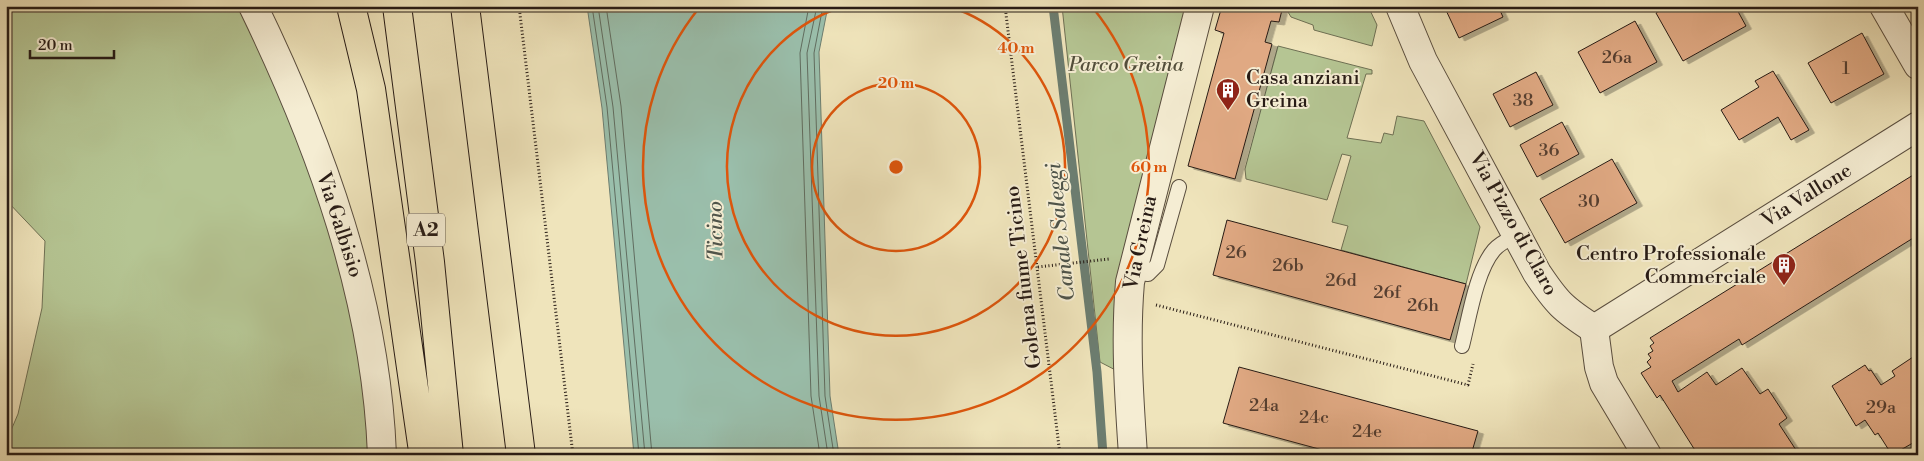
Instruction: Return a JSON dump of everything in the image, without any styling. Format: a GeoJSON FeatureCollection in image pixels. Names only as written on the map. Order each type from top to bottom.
{"type":"FeatureCollection","features":[{"type":"Feature","properties":{"kind":"highway","name":"A2"},"geometry":{"type":"LineString","coordinates":[[351,6],[371,89],[423,451],[426,455]]}},
{"type":"Feature","properties":{"kind":"highway","name":"A2"},"geometry":{"type":"LineString","coordinates":[[397,6],[430,262],[449,455]]}},
{"type":"Feature","properties":{"kind":"highway"},"geometry":{"type":"LineString","coordinates":[[465,6],[521,455]]}},
{"type":"Feature","properties":{"kind":"street","name":"Via Galbisio"},"geometry":{"type":"LineString","coordinates":[[253,6],[284,74],[319,163],[344,236],[358,286],[374,379],[382,455]]}},
{"type":"Feature","properties":{"kind":"street","name":"Via Greina"},"geometry":{"type":"LineString","coordinates":[[1134,455],[1127,376],[1130,285],[1200,6]]}},
{"type":"Feature","properties":{"kind":"street","name":"Via Pizzo di Claro"},"geometry":{"type":"LineString","coordinates":[[1400,6],[1423,61],[1555,301],[1564,310],[1594,329]]}},
{"type":"Feature","properties":{"kind":"street"},"geometry":{"type":"LineString","coordinates":[[1884,6],[1918,65]]}},
{"type":"Feature","properties":{"kind":"street","name":"Via Vallone"},"geometry":{"type":"LineString","coordinates":[[1594,329],[1918,126]]}},
{"type":"Feature","properties":{"kind":"street"},"geometry":{"type":"LineString","coordinates":[[1594,329],[1599,367],[1604,383],[1647,455]]}},
{"type":"Feature","properties":{"kind":"lane"},"geometry":{"type":"LineString","coordinates":[[1130,285],[1148,274],[1157,265],[1179,187]]}},
{"type":"Feature","properties":{"kind":"lane"},"geometry":{"type":"LineString","coordinates":[[1462,346],[1481,276],[1489,259],[1494,250],[1517,235]]}},
{"type":"Feature","properties":{"kind":"path"},"geometry":{"type":"LineString","coordinates":[[519,6],[573,455]]}},
{"type":"Feature","properties":{"kind":"path","name":"Golena fiume Ticino"},"geometry":{"type":"LineString","coordinates":[[1005,6],[1060,455]]}},
{"type":"Feature","properties":{"kind":"path"},"geometry":{"type":"LineString","coordinates":[[1038,267],[1096,259]]}},
{"type":"Feature","properties":{"kind":"path"},"geometry":{"type":"LineString","coordinates":[[1130,285],[1468,385],[1475,358]]}},
{"type":"Feature","properties":{"kind":"green space"},"geometry":{"type":"Polygon","coordinates":[[[6,6],[253,6],[319,163],[382,455],[6,455],[6,442],[18,414],[42,308],[45,241],[6,200],[6,6]]]}},
{"type":"Feature","properties":{"kind":"green space","name":"Parco Greina"},"geometry":{"type":"Polygon","coordinates":[[[1062,6],[1200,6],[1148,208],[1127,376],[1100,362],[1062,6]]]}},
{"type":"Feature","properties":{"kind":"green space"},"geometry":{"type":"Polygon","coordinates":[[[1289,6],[1368,6],[1377,25],[1372,46],[1314,30],[1313,25],[1291,17],[1288,12],[1289,6]]]}},
{"type":"Feature","properties":{"kind":"green space"},"geometry":{"type":"Polygon","coordinates":[[[1278,46],[1372,70],[1372,74],[1366,74],[1347,138],[1381,143],[1384,133],[1393,135],[1397,116],[1424,121],[1480,227],[1466,284],[1341,250],[1348,226],[1332,222],[1351,156],[1342,154],[1327,200],[1246,179],[1245,169],[1278,46]]]}},
{"type":"Feature","properties":{"kind":"water","name":"Ticino"},"geometry":{"type":"Polygon","coordinates":[[[587,6],[828,6],[819,52],[830,396],[839,455],[634,455],[602,108],[587,6]]]}},
{"type":"Feature","properties":{"kind":"building","name":"Casa anziani Greina"},"geometry":{"type":"Polygon","coordinates":[[[1222,6],[1283,6],[1279,22],[1271,21],[1265,42],[1272,44],[1235,179],[1188,166],[1224,33],[1215,30],[1222,6]]]}},
{"type":"Feature","properties":{"kind":"building"},"geometry":{"type":"Polygon","coordinates":[[[1444,6],[1498,6],[1503,17],[1459,38],[1444,6]]]}},
{"type":"Feature","properties":{"kind":"building"},"geometry":{"type":"Polygon","coordinates":[[[1667,6],[1712,6],[1714,10],[1720,6],[1735,6],[1746,26],[1683,61],[1656,13],[1667,6]]]}},
{"type":"Feature","properties":{"kind":"building"},"geometry":{"type":"Polygon","coordinates":[[[1635,21],[1657,62],[1600,93],[1578,52],[1635,21]]]}},
{"type":"Feature","properties":{"kind":"building"},"geometry":{"type":"Polygon","coordinates":[[[1862,33],[1884,74],[1831,103],[1808,63],[1862,33]]]}},
{"type":"Feature","properties":{"kind":"building"},"geometry":{"type":"Polygon","coordinates":[[[1773,71],[1809,130],[1791,140],[1778,117],[1739,140],[1721,110],[1759,87],[1755,81],[1773,71]]]}},
{"type":"Feature","properties":{"kind":"building"},"geometry":{"type":"Polygon","coordinates":[[[1536,72],[1553,105],[1510,127],[1493,94],[1536,72]]]}},
{"type":"Feature","properties":{"kind":"building"},"geometry":{"type":"Polygon","coordinates":[[[1562,122],[1579,154],[1537,177],[1520,145],[1562,122]]]}},
{"type":"Feature","properties":{"kind":"building"},"geometry":{"type":"Polygon","coordinates":[[[1612,159],[1637,203],[1565,243],[1540,199],[1612,159]]]}},
{"type":"Feature","properties":{"kind":"building","name":"Centro Professionale Commerciale"},"geometry":{"type":"Polygon","coordinates":[[[1918,172],[1918,235],[1742,345],[1739,339],[1672,381],[1678,392],[1707,372],[1716,385],[1742,368],[1760,394],[1768,389],[1787,418],[1779,424],[1796,450],[1789,455],[1698,455],[1660,395],[1657,398],[1641,373],[1651,367],[1647,362],[1651,358],[1648,354],[1653,351],[1650,346],[1654,343],[1650,338],[1918,172]]]}},
{"type":"Feature","properties":{"kind":"building"},"geometry":{"type":"Polygon","coordinates":[[[1227,220],[1466,284],[1450,340],[1213,275],[1227,220]]]}},
{"type":"Feature","properties":{"kind":"building"},"geometry":{"type":"Polygon","coordinates":[[[1913,357],[1916,361],[1918,360],[1918,440],[1892,455],[1878,433],[1875,435],[1865,420],[1856,426],[1832,386],[1865,365],[1869,371],[1871,370],[1881,385],[1895,376],[1892,371],[1913,357]]]}},
{"type":"Feature","properties":{"kind":"building"},"geometry":{"type":"Polygon","coordinates":[[[1239,367],[1478,431],[1471,455],[1341,455],[1223,423],[1239,367]]]}},
{"type":"Feature","properties":{"kind":"waterway","name":"Canale Saleggi"},"geometry":{"type":"LineString","coordinates":[[1053,6],[1097,372],[1103,455]]}},
{"type":"Feature","properties":{"kind":"place","name":"Casa anziani Greina"},"geometry":{"type":"Point","coordinates":[1228,111]}},
{"type":"Feature","properties":{"kind":"place","name":"Centro Professionale Commerciale"},"geometry":{"type":"Point","coordinates":[1784,286]}}]}
